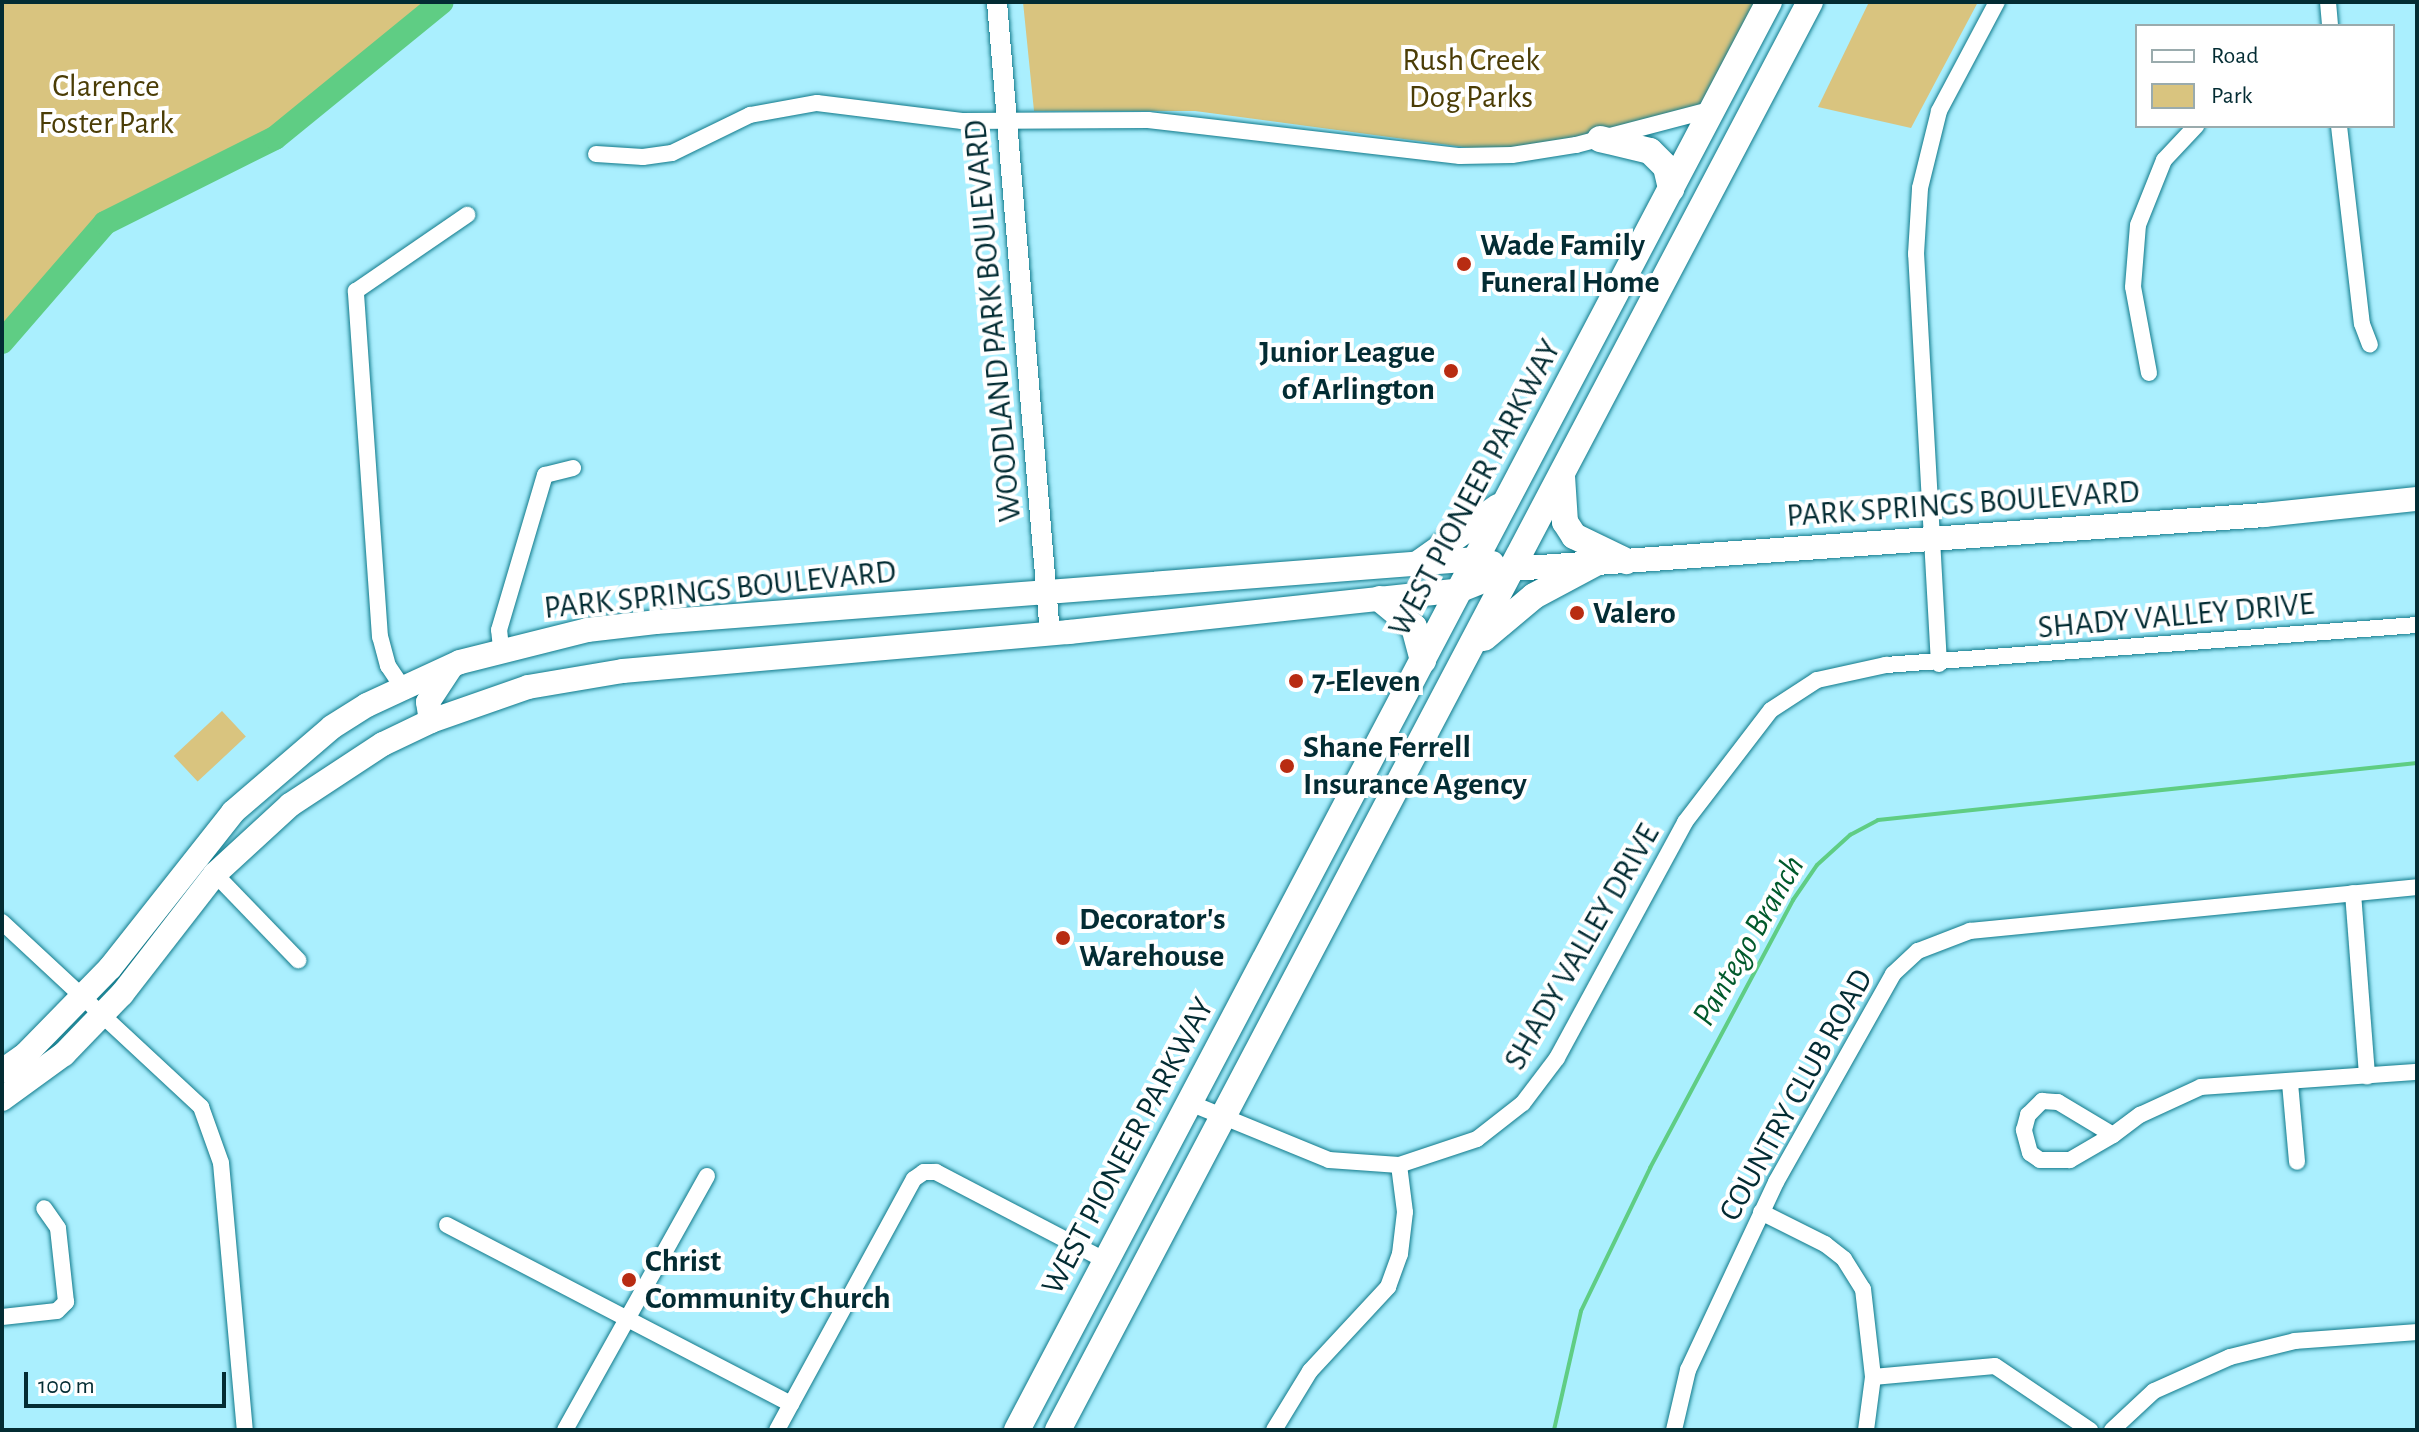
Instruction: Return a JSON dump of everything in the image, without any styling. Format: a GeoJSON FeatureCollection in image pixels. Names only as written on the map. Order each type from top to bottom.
{"type":"FeatureCollection","features":[{"type":"Feature","properties":{"kind":"main road","name":"WEST PIONEER PARKWAY"},"geometry":{"type":"LineString","coordinates":[[1017,1430],[1769,2]]}},
{"type":"Feature","properties":{"kind":"main road"},"geometry":{"type":"LineString","coordinates":[[1058,1430],[1810,2]]}},
{"type":"Feature","properties":{"kind":"main road"},"geometry":{"type":"LineString","coordinates":[[1600,139],[1650,151],[1666,167],[1671,189]]}},
{"type":"Feature","properties":{"kind":"main road"},"geometry":{"type":"LineString","coordinates":[[1562,476],[1565,522],[1574,536],[1626,561]]}},
{"type":"Feature","properties":{"kind":"main road"},"geometry":{"type":"LineString","coordinates":[[1419,563],[1472,529],[1510,497]]}},
{"type":"Feature","properties":{"kind":"main road","name":"PARK SPRINGS BOULEVARD"},"geometry":{"type":"LineString","coordinates":[[2,1099],[64,1054],[104,1013],[215,874],[311,788],[431,721],[573,677],[1259,614],[1461,590],[1513,569],[2264,515],[2417,499]]}},
{"type":"Feature","properties":{"kind":"main road","name":"PARK SPRINGS BOULEVARD"},"geometry":{"type":"LineString","coordinates":[[2,1071],[84,995],[233,812],[332,727],[452,665],[501,648],[601,628],[1046,591],[1477,559],[1513,569]]}},
{"type":"Feature","properties":{"kind":"main road"},"geometry":{"type":"LineString","coordinates":[[1469,651],[1534,596],[1596,563]]}},
{"type":"Feature","properties":{"kind":"main road"},"geometry":{"type":"LineString","coordinates":[[1256,575],[1259,614]]}},
{"type":"Feature","properties":{"kind":"main road"},"geometry":{"type":"LineString","coordinates":[[1380,599],[1414,627],[1423,661]]}},
{"type":"Feature","properties":{"kind":"main road"},"geometry":{"type":"LineString","coordinates":[[811,611],[816,655]]}},
{"type":"Feature","properties":{"kind":"main road"},"geometry":{"type":"LineString","coordinates":[[431,721],[428,702],[452,665]]}},
{"type":"Feature","properties":{"kind":"street","name":"WOODLAND PARK BOULEVARD"},"geometry":{"type":"LineString","coordinates":[[997,2],[1050,634]]}},
{"type":"Feature","properties":{"kind":"street"},"geometry":{"type":"LineString","coordinates":[[1939,664],[1916,254],[1920,188],[1939,111],[1997,2]]}},
{"type":"Feature","properties":{"kind":"street"},"geometry":{"type":"LineString","coordinates":[[2328,2],[2330,24]]}},
{"type":"Feature","properties":{"kind":"street"},"geometry":{"type":"LineString","coordinates":[[596,154],[643,157],[672,153],[750,115],[817,103],[1007,123],[1148,120],[1460,156],[1512,155],[1600,139],[1713,109]]}},
{"type":"Feature","properties":{"kind":"street"},"geometry":{"type":"LineString","coordinates":[[2149,373],[2133,287],[2138,225],[2164,160],[2194,128]]}},
{"type":"Feature","properties":{"kind":"street"},"geometry":{"type":"LineString","coordinates":[[2339,128],[2362,324],[2370,345]]}},
{"type":"Feature","properties":{"kind":"street"},"geometry":{"type":"LineString","coordinates":[[403,688],[388,666],[380,637],[356,291],[467,215]]}},
{"type":"Feature","properties":{"kind":"street"},"geometry":{"type":"LineString","coordinates":[[501,648],[499,630],[545,475],[573,468]]}},
{"type":"Feature","properties":{"kind":"street","name":"SHADY VALLEY DRIVE"},"geometry":{"type":"LineString","coordinates":[[1190,1103],[1329,1160],[1399,1165],[1477,1139],[1539,1084],[1685,822],[1771,710],[1817,680],[1848,671],[2417,625]]}},
{"type":"Feature","properties":{"kind":"street"},"geometry":{"type":"LineString","coordinates":[[215,874],[298,960]]}},
{"type":"Feature","properties":{"kind":"street","name":"COUNTRY CLUB ROAD"},"geometry":{"type":"LineString","coordinates":[[1674,1430],[1688,1370],[1761,1212],[1893,974],[1936,941],[1970,931],[2417,887]]}},
{"type":"Feature","properties":{"kind":"street"},"geometry":{"type":"LineString","coordinates":[[2353,893],[2367,1076]]}},
{"type":"Feature","properties":{"kind":"street"},"geometry":{"type":"LineString","coordinates":[[2,922],[186,1087],[216,1141],[245,1430]]}},
{"type":"Feature","properties":{"kind":"street"},"geometry":{"type":"LineString","coordinates":[[2113,1135],[2050,1102],[2033,1106],[2024,1130],[2030,1153],[2056,1162],[2113,1135],[2140,1115],[2201,1087],[2417,1072]]}},
{"type":"Feature","properties":{"kind":"street"},"geometry":{"type":"LineString","coordinates":[[2290,1083],[2297,1162]]}},
{"type":"Feature","properties":{"kind":"street"},"geometry":{"type":"LineString","coordinates":[[1274,1430],[1310,1371],[1388,1287],[1400,1254],[1405,1212],[1399,1165]]}},
{"type":"Feature","properties":{"kind":"street"},"geometry":{"type":"LineString","coordinates":[[777,1430],[914,1179],[929,1172],[1106,1261]]}},
{"type":"Feature","properties":{"kind":"street"},"geometry":{"type":"LineString","coordinates":[[565,1430],[707,1176]]}},
{"type":"Feature","properties":{"kind":"street"},"geometry":{"type":"LineString","coordinates":[[2,1317],[57,1311],[66,1302],[58,1228],[44,1208]]}},
{"type":"Feature","properties":{"kind":"street"},"geometry":{"type":"LineString","coordinates":[[1761,1212],[1825,1244],[1844,1259],[1863,1289],[1873,1377],[1866,1430]]}},
{"type":"Feature","properties":{"kind":"street"},"geometry":{"type":"LineString","coordinates":[[447,1225],[624,1320],[791,1404]]}},
{"type":"Feature","properties":{"kind":"street"},"geometry":{"type":"LineString","coordinates":[[2112,1430],[2154,1391],[2230,1357],[2295,1341],[2417,1332]]}},
{"type":"Feature","properties":{"kind":"street"},"geometry":{"type":"LineString","coordinates":[[1873,1377],[1995,1366],[2090,1430]]}},
{"type":"Feature","properties":{"kind":"green space","name":"Clarence Foster Park"},"geometry":{"type":"Polygon","coordinates":[[[2,2],[442,2],[275,138],[105,223],[2,342],[2,2]]]}},
{"type":"Feature","properties":{"kind":"green space","name":"Rush Creek Dog Parks"},"geometry":{"type":"Polygon","coordinates":[[[1023,2],[1762,2],[1711,102],[1542,147],[1471,148],[1195,111],[1034,111],[1023,2]]]}},
{"type":"Feature","properties":{"kind":"green space"},"geometry":{"type":"Polygon","coordinates":[[[1869,2],[1978,2],[1911,128],[1818,107],[1869,2]]]}},
{"type":"Feature","properties":{"kind":"green space"},"geometry":{"type":"Polygon","coordinates":[[[222,711],[246,737],[198,782],[174,756],[222,711]]]}},
{"type":"Feature","properties":{"kind":"waterway"},"geometry":{"type":"LineString","coordinates":[[2,342],[105,223],[275,138],[442,2]]}},
{"type":"Feature","properties":{"kind":"waterway","name":"Pantego Branch"},"geometry":{"type":"LineString","coordinates":[[1554,1430],[1581,1311],[1650,1168],[1793,900],[1817,865],[1850,835],[1878,820],[2417,763]]}},
{"type":"Feature","properties":{"kind":"place","name":"Wade Family Funeral Home"},"geometry":{"type":"Point","coordinates":[1464,264]}},
{"type":"Feature","properties":{"kind":"place","name":"Junior League of Arlington"},"geometry":{"type":"Point","coordinates":[1451,371]}},
{"type":"Feature","properties":{"kind":"place","name":"Valero"},"geometry":{"type":"Point","coordinates":[1577,613]}},
{"type":"Feature","properties":{"kind":"place","name":"7-Eleven"},"geometry":{"type":"Point","coordinates":[1296,681]}},
{"type":"Feature","properties":{"kind":"place","name":"Shane Ferrell Insurance Agency"},"geometry":{"type":"Point","coordinates":[1287,766]}},
{"type":"Feature","properties":{"kind":"place","name":"Decorator's Warehouse"},"geometry":{"type":"Point","coordinates":[1063,938]}},
{"type":"Feature","properties":{"kind":"place","name":"Christ Community Church"},"geometry":{"type":"Point","coordinates":[629,1280]}}]}
